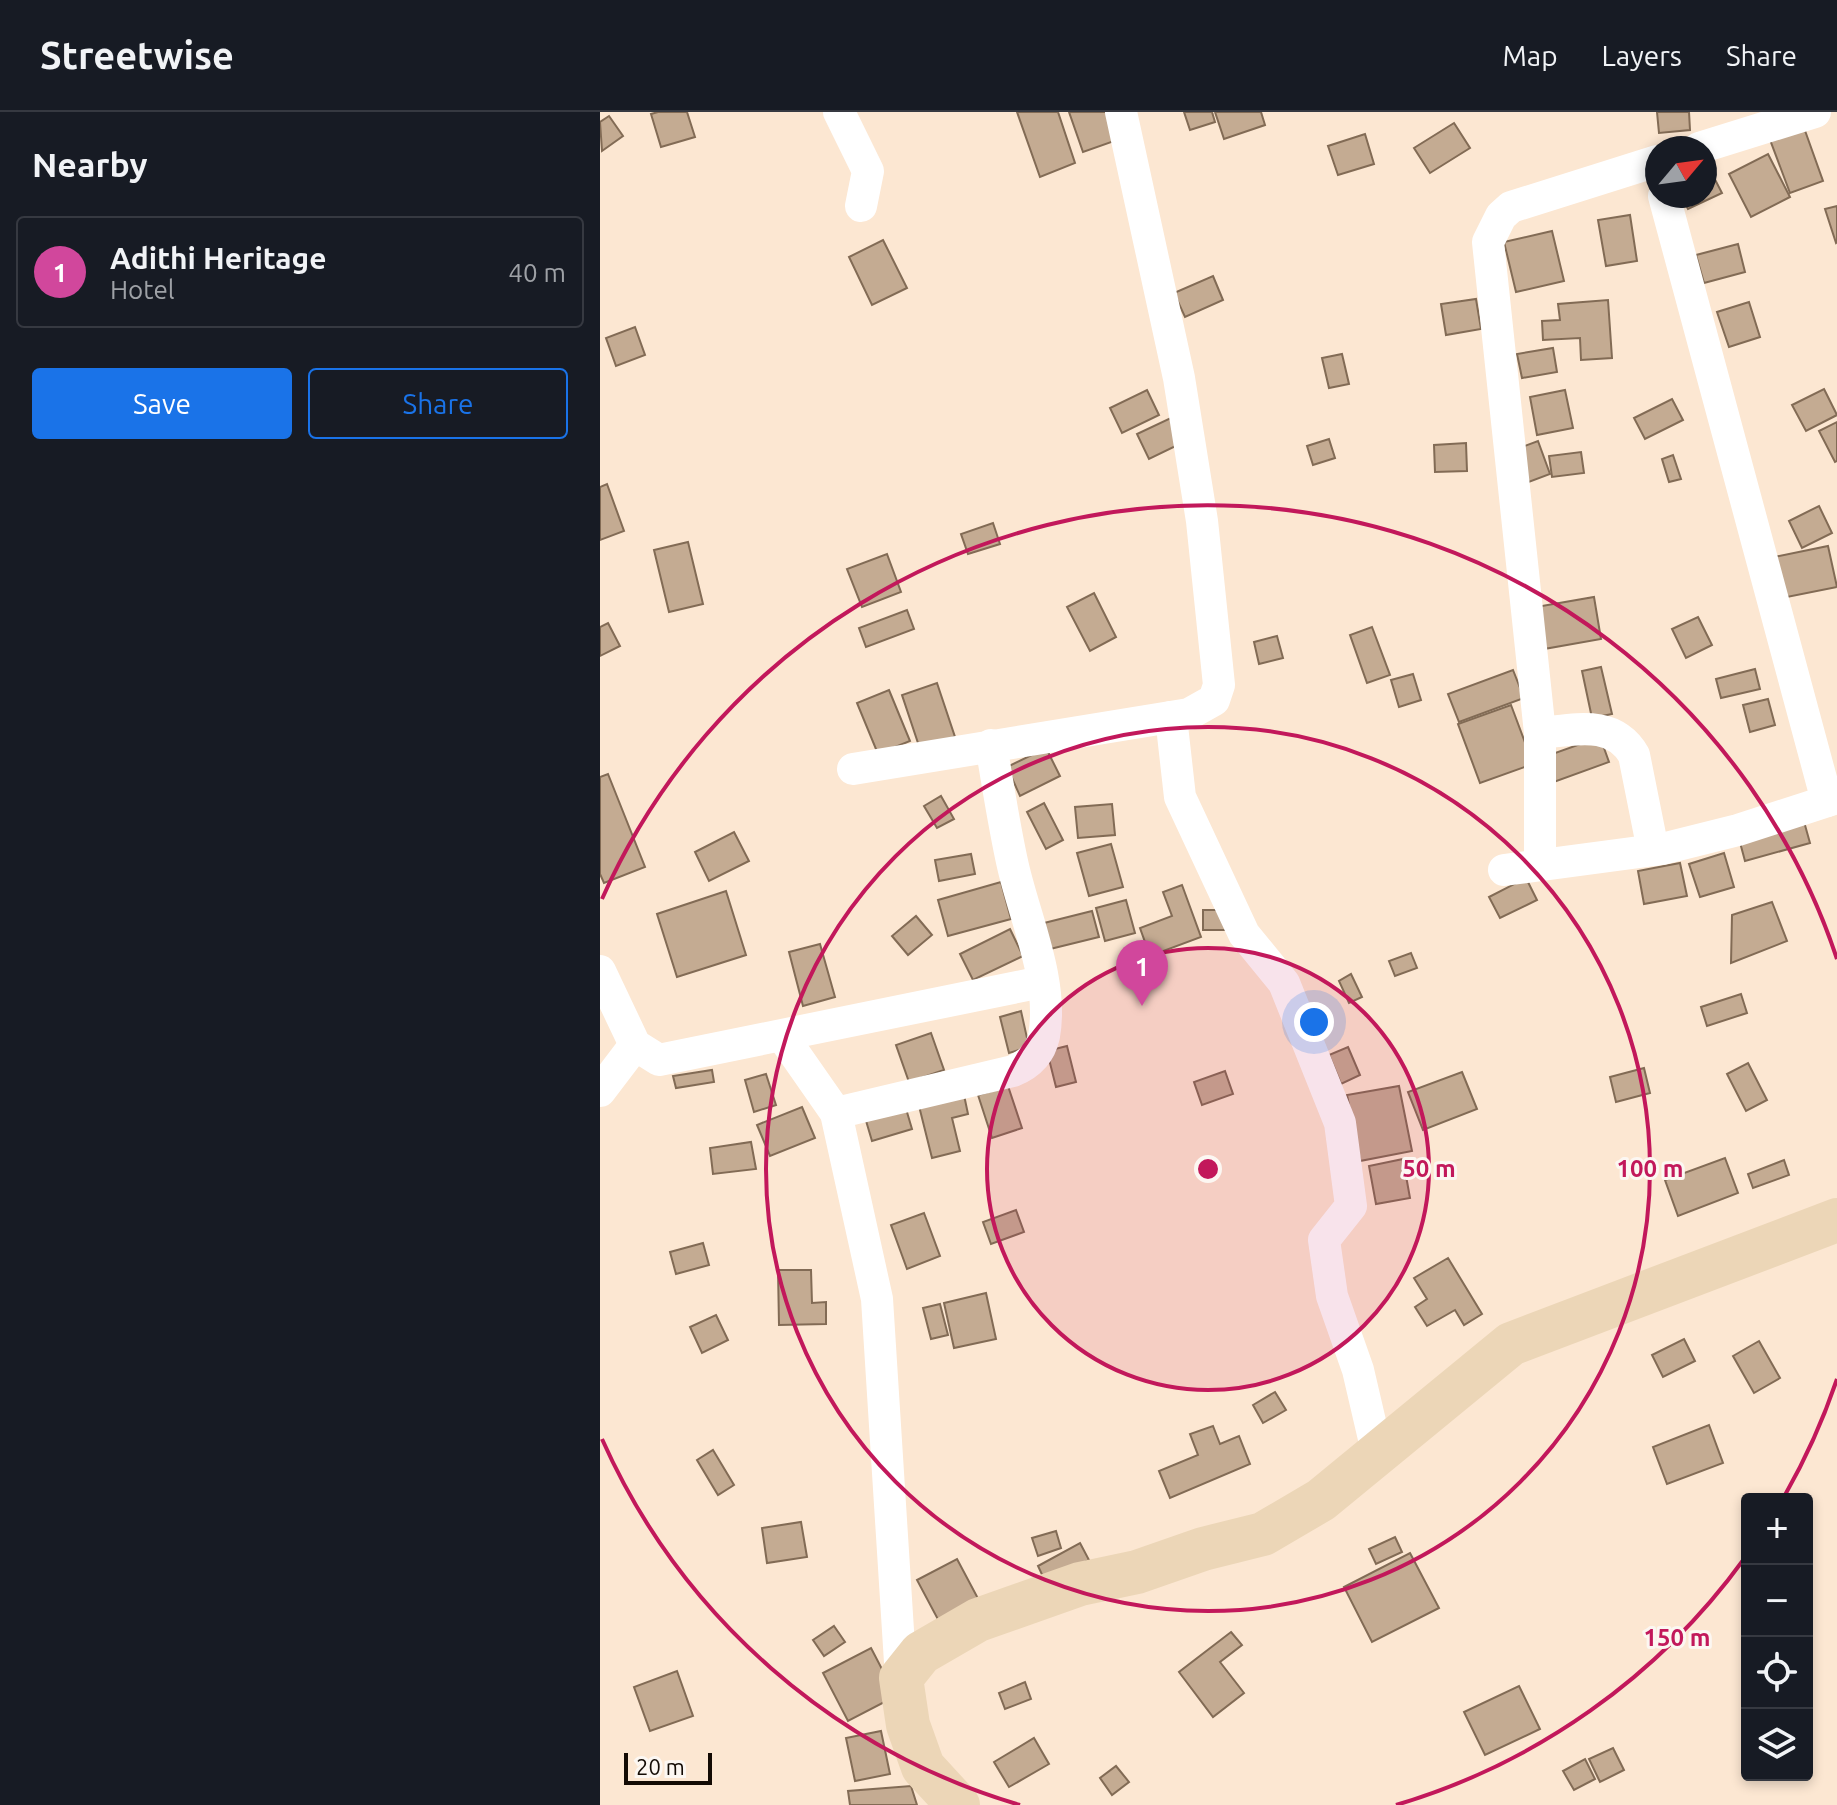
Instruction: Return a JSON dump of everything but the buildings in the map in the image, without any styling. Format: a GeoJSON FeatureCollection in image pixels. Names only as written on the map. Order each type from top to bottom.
{"type":"FeatureCollection","features":[{"type":"Feature","properties":{"kind":"street"},"geometry":{"type":"LineString","coordinates":[[839,112],[868,171],[861,206]]}},
{"type":"Feature","properties":{"kind":"street"},"geometry":{"type":"LineString","coordinates":[[853,769],[1189,714],[1214,700],[1219,685],[1202,521],[1179,378],[1121,112]]}},
{"type":"Feature","properties":{"kind":"street"},"geometry":{"type":"LineString","coordinates":[[1717,142],[1815,112]]}},
{"type":"Feature","properties":{"kind":"street"},"geometry":{"type":"LineString","coordinates":[[1540,865],[1540,733],[1488,242],[1501,216],[1511,207],[1645,167]]}},
{"type":"Feature","properties":{"kind":"street"},"geometry":{"type":"LineString","coordinates":[[1504,870],[1653,850],[1738,830],[1832,799],[1667,208]]}},
{"type":"Feature","properties":{"kind":"street"},"geometry":{"type":"LineString","coordinates":[[1171,717],[1180,797],[1244,934],[1284,983],[1340,1123],[1351,1206],[1324,1240],[1332,1296],[1358,1370],[1378,1456]]}},
{"type":"Feature","properties":{"kind":"street"},"geometry":{"type":"LineString","coordinates":[[1540,733],[1596,728],[1610,732],[1627,745],[1634,755],[1653,850]]}},
{"type":"Feature","properties":{"kind":"street"},"geometry":{"type":"LineString","coordinates":[[836,1113],[984,1080],[1024,1066],[1041,1047],[1044,1034],[1042,982],[1013,865],[991,745]]}},
{"type":"Feature","properties":{"kind":"street"},"geometry":{"type":"LineString","coordinates":[[600,971],[635,1045],[659,1060],[1042,982]]}},
{"type":"Feature","properties":{"kind":"street"},"geometry":{"type":"LineString","coordinates":[[783,1037],[836,1113],[877,1299],[901,1678],[908,1725],[923,1767],[958,1805]]}},
{"type":"Feature","properties":{"kind":"street"},"geometry":{"type":"LineString","coordinates":[[600,1091],[635,1045]]}},
{"type":"Feature","properties":{"kind":"street"},"geometry":{"type":"LineString","coordinates":[[901,1678],[921,1653],[978,1620],[1080,1584],[1137,1572],[1203,1549],[1263,1534],[1321,1500],[1511,1344],[1837,1220]]}},
{"type":"Feature","properties":{"kind":"place","name":"Adithi Heritage"},"geometry":{"type":"Point","coordinates":[1142,1006]}}]}
